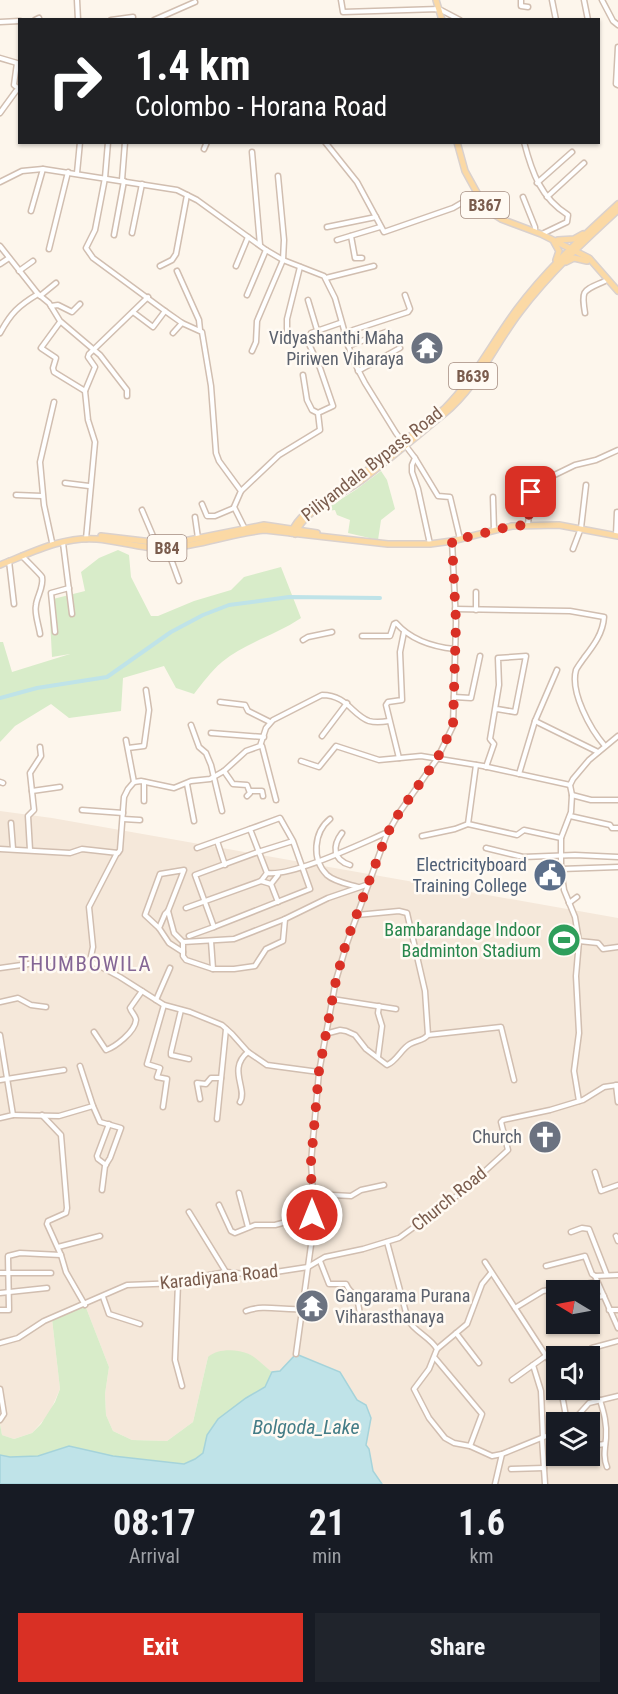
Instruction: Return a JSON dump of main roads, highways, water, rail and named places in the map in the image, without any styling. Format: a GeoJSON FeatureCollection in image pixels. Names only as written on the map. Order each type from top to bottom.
{"type":"FeatureCollection","features":[{"type":"Feature","properties":{"kind":"main road"},"geometry":{"type":"LineString","coordinates":[[436,0],[441,18]]}},
{"type":"Feature","properties":{"kind":"main road","name":"B367"},"geometry":{"type":"LineString","coordinates":[[458,144],[464,167],[477,194],[494,215],[544,235],[589,260],[602,272],[618,293]]}},
{"type":"Feature","properties":{"kind":"main road","name":"Piliyandala Bypass Road"},"geometry":{"type":"LineString","coordinates":[[294,531],[307,518],[362,480],[458,395],[472,378],[515,312],[552,267],[618,204]]}},
{"type":"Feature","properties":{"kind":"main road","name":"Piliyandala Bypass Road"},"geometry":{"type":"LineString","coordinates":[[294,531],[299,520],[315,506],[344,488],[447,412],[466,393],[518,314],[562,264],[571,250],[618,210]]}},
{"type":"Feature","properties":{"kind":"main road"},"geometry":{"type":"LineString","coordinates":[[553,241],[574,239],[590,230]]}},
{"type":"Feature","properties":{"kind":"main road"},"geometry":{"type":"LineString","coordinates":[[587,238],[584,249],[589,260]]}},
{"type":"Feature","properties":{"kind":"main road"},"geometry":{"type":"LineString","coordinates":[[552,267],[559,251],[553,241]]}},
{"type":"Feature","properties":{"kind":"main road"},"geometry":{"type":"LineString","coordinates":[[562,264],[574,258],[589,260]]}},
{"type":"Feature","properties":{"kind":"main road","name":"B367"},"geometry":{"type":"LineString","coordinates":[[589,260],[604,281],[618,293]]}},
{"type":"Feature","properties":{"kind":"main road"},"geometry":{"type":"LineString","coordinates":[[307,518],[310,531]]}},
{"type":"Feature","properties":{"kind":"main road"},"geometry":{"type":"LineString","coordinates":[[277,525],[299,520]]}},
{"type":"Feature","properties":{"kind":"main road","name":"B84"},"geometry":{"type":"LineString","coordinates":[[0,563],[52,542],[86,537],[169,544],[277,525],[294,531],[388,544],[430,544],[512,526],[528,525],[560,525],[617,536]]}},
{"type":"Feature","properties":{"kind":"main road","name":"B84"},"geometry":{"type":"LineString","coordinates":[[0,563],[86,537],[167,548],[189,546],[246,529],[310,531],[327,536]]}},
{"type":"Feature","properties":{"kind":"water","name":"Bolgoda_Lake"},"geometry":{"type":"Polygon","coordinates":[[[296,1354],[340,1372],[357,1400],[366,1405],[371,1418],[366,1445],[369,1449],[373,1471],[382,1484],[0,1484],[0,1455],[38,1456],[69,1446],[113,1456],[184,1464],[203,1453],[207,1435],[218,1419],[265,1387],[272,1372],[280,1371],[296,1354]]]}},
{"type":"Feature","properties":{"kind":"waterway"},"geometry":{"type":"LineString","coordinates":[[0,698],[37,688],[107,677],[171,632],[203,615],[229,605],[289,597],[380,598]]}},
{"type":"Feature","properties":{"kind":"place","name":"Vidyashanthi Maha Piriwen Viharaya"},"geometry":{"type":"Point","coordinates":[427,348]}},
{"type":"Feature","properties":{"kind":"place","name":"Electricityboard Training College"},"geometry":{"type":"Point","coordinates":[550,875]}},
{"type":"Feature","properties":{"kind":"place","name":"Bambarandage Indoor Badminton Stadium"},"geometry":{"type":"Point","coordinates":[564,940]}},
{"type":"Feature","properties":{"kind":"place","name":"Church"},"geometry":{"type":"Point","coordinates":[545,1137]}},
{"type":"Feature","properties":{"kind":"place","name":"Gangarama Purana Viharasthanaya"},"geometry":{"type":"Point","coordinates":[312,1306]}},
{"type":"Feature","properties":{"kind":"district","name":"THUMBOWILA"},"geometry":{"type":"Point","coordinates":[85,964]}}]}
